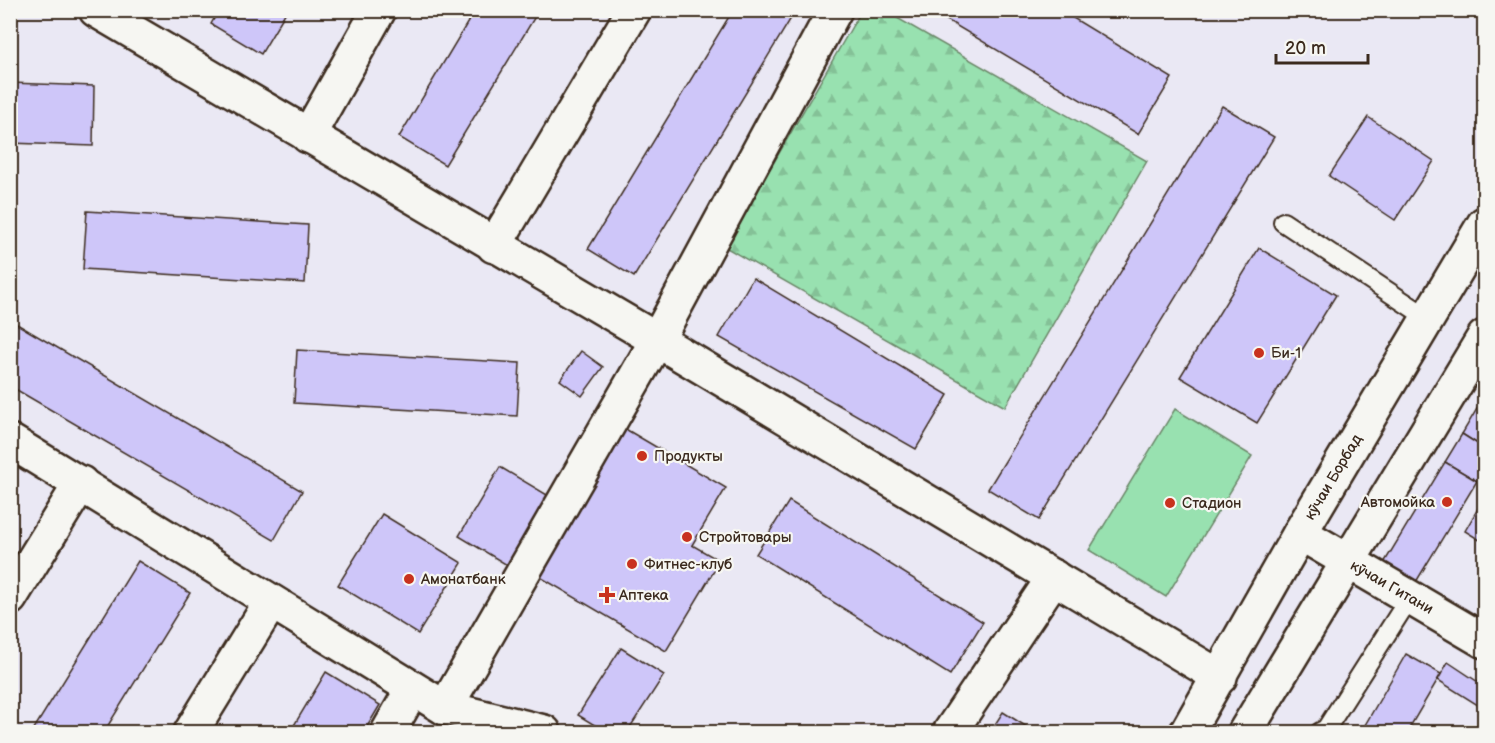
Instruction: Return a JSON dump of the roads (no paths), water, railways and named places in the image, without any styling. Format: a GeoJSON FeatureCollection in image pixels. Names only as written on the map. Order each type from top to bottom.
{"type":"FeatureCollection","features":[{"type":"Feature","properties":{"kind":"street"},"geometry":{"type":"LineString","coordinates":[[308,136],[379,10]]}},
{"type":"Feature","properties":{"kind":"street"},"geometry":{"type":"LineString","coordinates":[[494,246],[634,10]]}},
{"type":"Feature","properties":{"kind":"street"},"geometry":{"type":"LineString","coordinates":[[445,708],[657,340],[835,10]]}},
{"type":"Feature","properties":{"kind":"street"},"geometry":{"type":"LineString","coordinates":[[100,12],[657,340],[1220,677]]}},
{"type":"Feature","properties":{"kind":"street","name":"кӯчаи Борбад"},"geometry":{"type":"LineString","coordinates":[[1187,732],[1300,533],[1485,224]]}},
{"type":"Feature","properties":{"kind":"street"},"geometry":{"type":"LineString","coordinates":[[1245,732],[1485,337]]}},
{"type":"Feature","properties":{"kind":"street"},"geometry":{"type":"LineString","coordinates":[[10,441],[412,690],[445,708],[544,732]]}},
{"type":"Feature","properties":{"kind":"street"},"geometry":{"type":"LineString","coordinates":[[10,598],[81,483]]}},
{"type":"Feature","properties":{"kind":"street","name":"кӯчаи Гитани"},"geometry":{"type":"LineString","coordinates":[[1300,533],[1485,641]]}},
{"type":"Feature","properties":{"kind":"street"},"geometry":{"type":"LineString","coordinates":[[950,732],[1054,578]]}},
{"type":"Feature","properties":{"kind":"street"},"geometry":{"type":"LineString","coordinates":[[191,732],[272,602]]}},
{"type":"Feature","properties":{"kind":"street"},"geometry":{"type":"LineString","coordinates":[[388,732],[412,690]]}},
{"type":"Feature","properties":{"kind":"lane"},"geometry":{"type":"LineString","coordinates":[[1283,222],[1428,318]]}},
{"type":"Feature","properties":{"kind":"lane"},"geometry":{"type":"LineString","coordinates":[[1320,732],[1326,729],[1410,597]]}},
{"type":"Feature","properties":{"kind":"place","name":"Би-1"},"geometry":{"type":"Point","coordinates":[1259,353]}},
{"type":"Feature","properties":{"kind":"place","name":"Продукты"},"geometry":{"type":"Point","coordinates":[642,456]}},
{"type":"Feature","properties":{"kind":"place","name":"Автомойка"},"geometry":{"type":"Point","coordinates":[1447,502]}},
{"type":"Feature","properties":{"kind":"place","name":"Стадион"},"geometry":{"type":"Point","coordinates":[1170,503]}},
{"type":"Feature","properties":{"kind":"place","name":"Стройтовары"},"geometry":{"type":"Point","coordinates":[687,537]}},
{"type":"Feature","properties":{"kind":"place","name":"Фитнес-клуб"},"geometry":{"type":"Point","coordinates":[632,564]}},
{"type":"Feature","properties":{"kind":"place","name":"Амонатбанк"},"geometry":{"type":"Point","coordinates":[409,579]}},
{"type":"Feature","properties":{"kind":"place","name":"Аптека"},"geometry":{"type":"Point","coordinates":[607,595]}}]}
